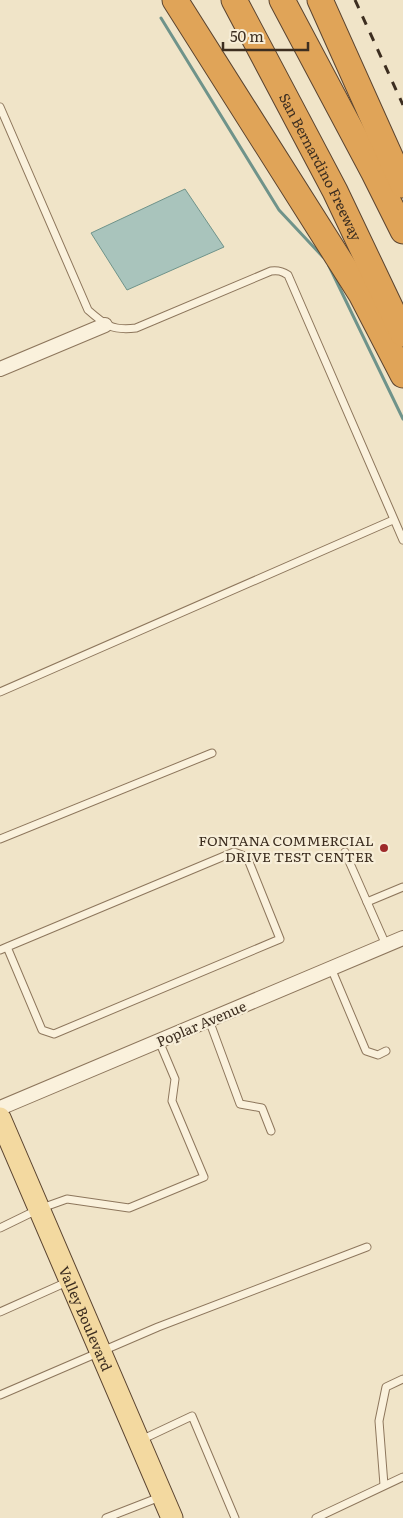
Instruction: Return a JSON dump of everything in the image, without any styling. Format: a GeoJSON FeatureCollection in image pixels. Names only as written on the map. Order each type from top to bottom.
{"type":"FeatureCollection","features":[{"type":"Feature","properties":{"kind":"highway"},"geometry":{"type":"LineString","coordinates":[[175,0],[361,294],[403,375]]}},
{"type":"Feature","properties":{"kind":"highway","name":"San Bernardino Freeway"},"geometry":{"type":"LineString","coordinates":[[232,0],[247,24],[335,191],[403,334]]}},
{"type":"Feature","properties":{"kind":"highway"},"geometry":{"type":"LineString","coordinates":[[282,0],[403,231]]}},
{"type":"Feature","properties":{"kind":"highway"},"geometry":{"type":"LineString","coordinates":[[320,0],[403,185]]}},
{"type":"Feature","properties":{"kind":"main road","name":"Valley Boulevard"},"geometry":{"type":"LineString","coordinates":[[0,1118],[172,1518]]}},
{"type":"Feature","properties":{"kind":"street"},"geometry":{"type":"LineString","coordinates":[[0,369],[105,325]]}},
{"type":"Feature","properties":{"kind":"street","name":"Poplar Avenue"},"geometry":{"type":"LineString","coordinates":[[0,1108],[403,938]]}},
{"type":"Feature","properties":{"kind":"lane"},"geometry":{"type":"LineString","coordinates":[[0,107],[88,310],[105,325],[126,330],[136,328],[264,274],[277,270],[288,275],[403,540]]}},
{"type":"Feature","properties":{"kind":"lane"},"geometry":{"type":"LineString","coordinates":[[0,692],[393,520]]}},
{"type":"Feature","properties":{"kind":"lane"},"geometry":{"type":"LineString","coordinates":[[0,839],[212,753]]}},
{"type":"Feature","properties":{"kind":"lane"},"geometry":{"type":"LineString","coordinates":[[234,852],[247,857],[280,940],[54,1034],[42,1030],[4,948],[234,852]]}},
{"type":"Feature","properties":{"kind":"lane"},"geometry":{"type":"LineString","coordinates":[[345,852],[386,945]]}},
{"type":"Feature","properties":{"kind":"lane"},"geometry":{"type":"LineString","coordinates":[[367,902],[403,887]]}},
{"type":"Feature","properties":{"kind":"lane"},"geometry":{"type":"LineString","coordinates":[[331,968],[366,1051],[378,1055],[386,1051]]}},
{"type":"Feature","properties":{"kind":"lane"},"geometry":{"type":"LineString","coordinates":[[209,1020],[240,1104],[262,1108],[272,1131]]}},
{"type":"Feature","properties":{"kind":"lane"},"geometry":{"type":"LineString","coordinates":[[0,1228],[39,1209],[67,1199],[129,1208],[204,1177],[172,1101],[175,1079],[159,1041]]}},
{"type":"Feature","properties":{"kind":"lane"},"geometry":{"type":"LineString","coordinates":[[0,1395],[158,1327],[367,1246]]}},
{"type":"Feature","properties":{"kind":"lane"},"geometry":{"type":"LineString","coordinates":[[0,1312],[70,1281]]}},
{"type":"Feature","properties":{"kind":"lane"},"geometry":{"type":"LineString","coordinates":[[384,1486],[380,1420],[386,1387],[403,1379]]}},
{"type":"Feature","properties":{"kind":"lane"},"geometry":{"type":"LineString","coordinates":[[139,1440],[192,1416],[235,1518]]}},
{"type":"Feature","properties":{"kind":"lane"},"geometry":{"type":"LineString","coordinates":[[316,1518],[403,1477]]}},
{"type":"Feature","properties":{"kind":"lane"},"geometry":{"type":"LineString","coordinates":[[106,1518],[163,1496]]}},
{"type":"Feature","properties":{"kind":"water"},"geometry":{"type":"Polygon","coordinates":[[[185,189],[224,247],[127,290],[91,233],[185,189]]]}},
{"type":"Feature","properties":{"kind":"waterway"},"geometry":{"type":"LineString","coordinates":[[161,18],[279,210],[323,257]]}},
{"type":"Feature","properties":{"kind":"waterway"},"geometry":{"type":"LineString","coordinates":[[329,266],[403,419]]}},
{"type":"Feature","properties":{"kind":"railway"},"geometry":{"type":"LineString","coordinates":[[355,0],[403,105]]}},
{"type":"Feature","properties":{"kind":"place","name":"FONTANA COMMERCIAL DRIVE TEST CENTER"},"geometry":{"type":"Point","coordinates":[384,848]}}]}
